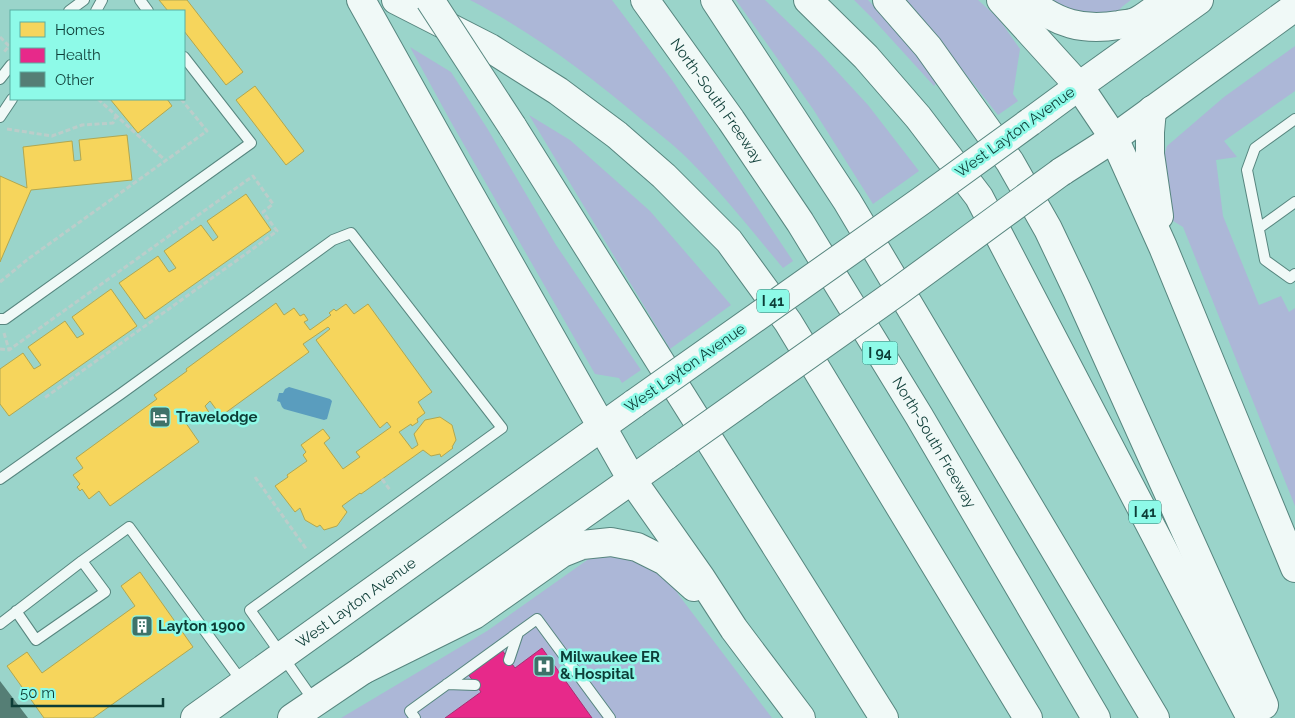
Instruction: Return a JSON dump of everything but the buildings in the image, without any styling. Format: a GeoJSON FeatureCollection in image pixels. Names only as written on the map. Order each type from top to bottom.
{"type":"FeatureCollection","features":[{"type":"Feature","properties":{"kind":"main road"},"geometry":{"type":"LineString","coordinates":[[362,0],[632,480],[701,578],[734,629],[801,718]]}},
{"type":"Feature","properties":{"kind":"main road","name":"I 41"},"geometry":{"type":"LineString","coordinates":[[396,0],[490,48],[558,91],[618,135],[664,176],[729,241],[788,322],[1028,718]]}},
{"type":"Feature","properties":{"kind":"main road"},"geometry":{"type":"LineString","coordinates":[[430,0],[512,126],[884,718]]}},
{"type":"Feature","properties":{"kind":"main road","name":"North-South Freeway"},"geometry":{"type":"LineString","coordinates":[[645,0],[731,120],[800,222],[919,416],[1096,718]]}},
{"type":"Feature","properties":{"kind":"main road"},"geometry":{"type":"LineString","coordinates":[[715,0],[847,201],[1155,718]]}},
{"type":"Feature","properties":{"kind":"main road","name":"I 41"},"geometry":{"type":"LineString","coordinates":[[808,0],[866,57],[912,110],[979,197],[1252,718]]}},
{"type":"Feature","properties":{"kind":"main road"},"geometry":{"type":"LineString","coordinates":[[887,0],[928,47],[969,102],[1010,162],[1048,229],[1270,718]]}},
{"type":"Feature","properties":{"kind":"main road"},"geometry":{"type":"LineString","coordinates":[[1001,0],[1079,86],[1114,138],[1163,247],[1295,568]]}},
{"type":"Feature","properties":{"kind":"main road"},"geometry":{"type":"LineString","coordinates":[[1028,0],[1060,20],[1082,27],[1105,27],[1136,22],[1167,0]]}},
{"type":"Feature","properties":{"kind":"main road","name":"West Layton Avenue"},"geometry":{"type":"LineString","coordinates":[[195,718],[634,403],[921,201],[1199,0]]}},
{"type":"Feature","properties":{"kind":"main road"},"geometry":{"type":"LineString","coordinates":[[292,718],[632,480],[1061,172],[1114,138],[1295,7]]}},
{"type":"Feature","properties":{"kind":"main road"},"geometry":{"type":"LineString","coordinates":[[1152,110],[1150,154],[1163,247]]}},
{"type":"Feature","properties":{"kind":"main road"},"geometry":{"type":"LineString","coordinates":[[363,670],[474,615],[562,553],[582,545],[611,542],[637,547],[665,561],[734,629]]}},
{"type":"Feature","properties":{"kind":"lane"},"geometry":{"type":"LineString","coordinates":[[70,10],[84,0]]}},
{"type":"Feature","properties":{"kind":"lane"},"geometry":{"type":"LineString","coordinates":[[1,324],[5,319],[251,143],[185,58]]}},
{"type":"Feature","properties":{"kind":"lane"},"geometry":{"type":"LineString","coordinates":[[0,79],[10,66]]}},
{"type":"Feature","properties":{"kind":"lane"},"geometry":{"type":"LineString","coordinates":[[0,117],[11,100]]}},
{"type":"Feature","properties":{"kind":"lane"},"geometry":{"type":"LineString","coordinates":[[1295,119],[1254,148],[1247,170],[1265,260],[1290,278],[1295,274]]}},
{"type":"Feature","properties":{"kind":"lane"},"geometry":{"type":"LineString","coordinates":[[1259,228],[1295,202]]}},
{"type":"Feature","properties":{"kind":"lane"},"geometry":{"type":"LineString","coordinates":[[0,479],[333,240],[351,234],[502,428],[250,610],[315,702]]}},
{"type":"Feature","properties":{"kind":"lane"},"geometry":{"type":"LineString","coordinates":[[0,624],[129,527],[243,683]]}},
{"type":"Feature","properties":{"kind":"lane"},"geometry":{"type":"LineString","coordinates":[[16,611],[36,640],[105,592],[82,561]]}},
{"type":"Feature","properties":{"kind":"lane"},"geometry":{"type":"LineString","coordinates":[[414,718],[410,712],[538,619],[610,718]]}},
{"type":"Feature","properties":{"kind":"lane"},"geometry":{"type":"LineString","coordinates":[[509,660],[518,633]]}},
{"type":"Feature","properties":{"kind":"lane"},"geometry":{"type":"LineString","coordinates":[[448,684],[475,685]]}},
{"type":"Feature","properties":{"kind":"path"},"geometry":{"type":"LineString","coordinates":[[0,37],[9,46],[0,56]]}},
{"type":"Feature","properties":{"kind":"path"},"geometry":{"type":"LineString","coordinates":[[99,100],[166,161]]}},
{"type":"Feature","properties":{"kind":"path"},"geometry":{"type":"LineString","coordinates":[[0,282],[207,131],[182,100]]}},
{"type":"Feature","properties":{"kind":"path"},"geometry":{"type":"LineString","coordinates":[[1,128],[52,136],[82,125],[113,123],[116,116]]}},
{"type":"Feature","properties":{"kind":"path"},"geometry":{"type":"LineString","coordinates":[[0,350],[9,350],[253,176],[273,204],[263,212],[276,231],[43,398]]}},
{"type":"Feature","properties":{"kind":"path"},"geometry":{"type":"LineString","coordinates":[[1,324],[9,350]]}},
{"type":"Feature","properties":{"kind":"path"},"geometry":{"type":"LineString","coordinates":[[255,477],[307,551],[315,545]]}},
{"type":"Feature","properties":{"kind":"path"},"geometry":{"type":"LineString","coordinates":[[382,479],[391,490],[383,496]]}},
{"type":"Feature","properties":{"kind":"shaded area"},"geometry":{"type":"Polygon","coordinates":[[[470,0],[612,0],[672,80],[793,261],[783,268],[701,172],[621,102],[537,40],[470,0]]]}},
{"type":"Feature","properties":{"kind":"shaded area"},"geometry":{"type":"Polygon","coordinates":[[[736,0],[765,0],[820,53],[868,105],[919,171],[873,204],[813,109],[736,0]]]}},
{"type":"Feature","properties":{"kind":"shaded area"},"geometry":{"type":"Polygon","coordinates":[[[854,0],[868,0],[888,21],[938,81],[934,86],[872,18],[854,0]]]}},
{"type":"Feature","properties":{"kind":"shaded area"},"geometry":{"type":"Polygon","coordinates":[[[907,0],[978,0],[999,19],[1020,49],[1013,94],[1018,101],[998,115],[907,0]]]}},
{"type":"Feature","properties":{"kind":"shaded area"},"geometry":{"type":"Polygon","coordinates":[[[1046,0],[1131,0],[1111,18],[1084,18],[1046,0]]]}},
{"type":"Feature","properties":{"kind":"shaded area"},"geometry":{"type":"Polygon","coordinates":[[[1295,46],[1295,91],[1224,141],[1237,157],[1216,160],[1223,216],[1259,305],[1281,296],[1289,312],[1295,308],[1295,506],[1183,227],[1173,221],[1164,156],[1167,146],[1224,97],[1295,46]]]}},
{"type":"Feature","properties":{"kind":"shaded area"},"geometry":{"type":"Polygon","coordinates":[[[410,47],[451,72],[487,128],[556,245],[641,370],[622,383],[619,378],[595,374],[410,47]]]}},
{"type":"Feature","properties":{"kind":"shaded area"},"geometry":{"type":"Polygon","coordinates":[[[529,115],[570,140],[650,211],[731,305],[670,349],[529,115]]]}},
{"type":"Feature","properties":{"kind":"shaded area"},"geometry":{"type":"Polygon","coordinates":[[[289,387],[330,399],[332,401],[327,419],[324,420],[284,409],[280,402],[277,401],[279,393],[283,393],[289,387]]]}},
{"type":"Feature","properties":{"kind":"shaded area","name":"Milwaukee ER & Hospital"},"geometry":{"type":"Polygon","coordinates":[[[600,553],[644,560],[675,584],[678,594],[772,718],[341,718],[487,631],[590,558],[600,553]]]}},
{"type":"Feature","properties":{"kind":"place","name":"Travelodge"},"geometry":{"type":"Point","coordinates":[160,417]}},
{"type":"Feature","properties":{"kind":"place","name":"Layton 1900"},"geometry":{"type":"Point","coordinates":[142,626]}},
{"type":"Feature","properties":{"kind":"place","name":"Milwaukee ER & Hospital"},"geometry":{"type":"Point","coordinates":[544,666]}}]}
